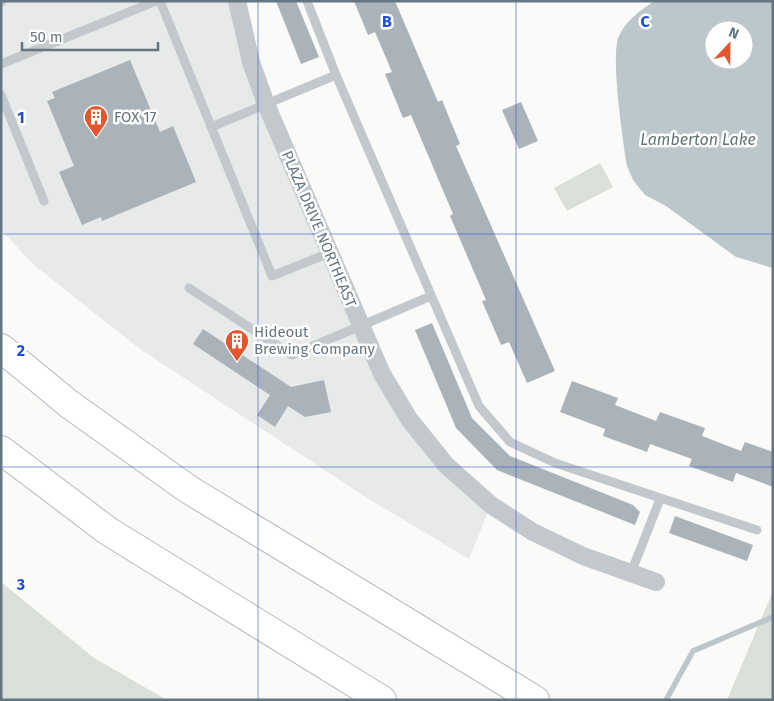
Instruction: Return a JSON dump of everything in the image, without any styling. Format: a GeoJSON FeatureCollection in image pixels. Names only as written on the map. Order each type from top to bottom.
{"type":"FeatureCollection","features":[{"type":"Feature","properties":{"kind":"highway"},"geometry":{"type":"LineString","coordinates":[[1,348],[69,404],[188,489],[535,700]]}},
{"type":"Feature","properties":{"kind":"highway"},"geometry":{"type":"LineString","coordinates":[[1,450],[108,531],[382,700]]}},
{"type":"Feature","properties":{"kind":"street","name":"PLAZA DRIVE NORTHEAST"},"geometry":{"type":"LineString","coordinates":[[237,1],[251,62],[266,104],[382,374],[409,419],[446,465],[490,504],[533,532],[583,556],[656,582]]}},
{"type":"Feature","properties":{"kind":"lane"},"geometry":{"type":"LineString","coordinates":[[1,64],[156,1]]}},
{"type":"Feature","properties":{"kind":"lane"},"geometry":{"type":"LineString","coordinates":[[160,1],[272,276],[329,253]]}},
{"type":"Feature","properties":{"kind":"lane"},"geometry":{"type":"LineString","coordinates":[[307,1],[336,75],[479,406],[510,442],[555,463],[758,530]]}},
{"type":"Feature","properties":{"kind":"lane"},"geometry":{"type":"LineString","coordinates":[[211,127],[336,75]]}},
{"type":"Feature","properties":{"kind":"lane"},"geometry":{"type":"LineString","coordinates":[[1,95],[44,201]]}},
{"type":"Feature","properties":{"kind":"lane"},"geometry":{"type":"LineString","coordinates":[[189,288],[292,355],[431,296]]}},
{"type":"Feature","properties":{"kind":"lane"},"geometry":{"type":"LineString","coordinates":[[631,573],[660,499]]}},
{"type":"Feature","properties":{"kind":"shaded area"},"geometry":{"type":"Polygon","coordinates":[[[1,1],[237,1],[251,62],[409,419],[491,505],[469,559],[367,498],[140,349],[34,265],[1,230],[1,1]]]}},
{"type":"Feature","properties":{"kind":"shaded area"},"geometry":{"type":"Polygon","coordinates":[[[600,163],[613,187],[567,211],[554,188],[600,163]]]}},
{"type":"Feature","properties":{"kind":"shaded area"},"geometry":{"type":"Polygon","coordinates":[[[1,582],[94,658],[167,700],[1,700],[1,582]]]}},
{"type":"Feature","properties":{"kind":"shaded area"},"geometry":{"type":"Polygon","coordinates":[[[773,591],[773,700],[727,700],[773,591]]]}},
{"type":"Feature","properties":{"kind":"water","name":"Lamberton Lake"},"geometry":{"type":"Polygon","coordinates":[[[654,1],[773,1],[773,268],[736,257],[666,206],[645,195],[633,180],[627,166],[620,119],[616,61],[619,36],[625,25],[654,1]]]}},
{"type":"Feature","properties":{"kind":"building"},"geometry":{"type":"Polygon","coordinates":[[[276,1],[296,1],[319,57],[301,64],[276,1]]]}},
{"type":"Feature","properties":{"kind":"building"},"geometry":{"type":"Polygon","coordinates":[[[354,1],[395,1],[438,102],[442,100],[460,144],[456,146],[555,371],[527,383],[509,342],[501,345],[482,301],[486,300],[450,216],[453,214],[411,115],[403,118],[385,74],[392,72],[375,32],[368,35],[354,1]]]}},
{"type":"Feature","properties":{"kind":"building","name":"FOX 17"},"geometry":{"type":"Polygon","coordinates":[[[130,60],[160,132],[173,126],[196,182],[102,221],[101,217],[82,225],[59,172],[74,166],[47,101],[55,98],[52,92],[130,60]]]}},
{"type":"Feature","properties":{"kind":"building"},"geometry":{"type":"Polygon","coordinates":[[[521,102],[538,141],[519,149],[502,110],[521,102]]]}},
{"type":"Feature","properties":{"kind":"building"},"geometry":{"type":"Polygon","coordinates":[[[432,323],[472,418],[510,456],[633,505],[640,512],[635,525],[497,470],[456,428],[415,330],[432,323]]]}},
{"type":"Feature","properties":{"kind":"building","name":"Hideout Brewing Company"},"geometry":{"type":"Polygon","coordinates":[[[203,329],[291,387],[324,380],[331,412],[305,417],[288,406],[275,427],[257,415],[270,395],[193,344],[203,329]]]}},
{"type":"Feature","properties":{"kind":"building"},"geometry":{"type":"Polygon","coordinates":[[[572,381],[618,398],[615,405],[656,421],[660,412],[705,428],[702,436],[741,451],[745,442],[773,452],[773,487],[736,473],[733,482],[689,466],[692,459],[650,444],[647,452],[603,436],[605,429],[560,412],[572,381]]]}},
{"type":"Feature","properties":{"kind":"building"},"geometry":{"type":"Polygon","coordinates":[[[675,516],[753,545],[747,561],[669,533],[675,516]]]}},
{"type":"Feature","properties":{"kind":"waterway"},"geometry":{"type":"LineString","coordinates":[[666,700],[693,651],[773,617]]}},
{"type":"Feature","properties":{"kind":"place","name":"FOX 17"},"geometry":{"type":"Point","coordinates":[96,138]}},
{"type":"Feature","properties":{"kind":"place","name":"Hideout Brewing Company"},"geometry":{"type":"Point","coordinates":[237,362]}}]}
